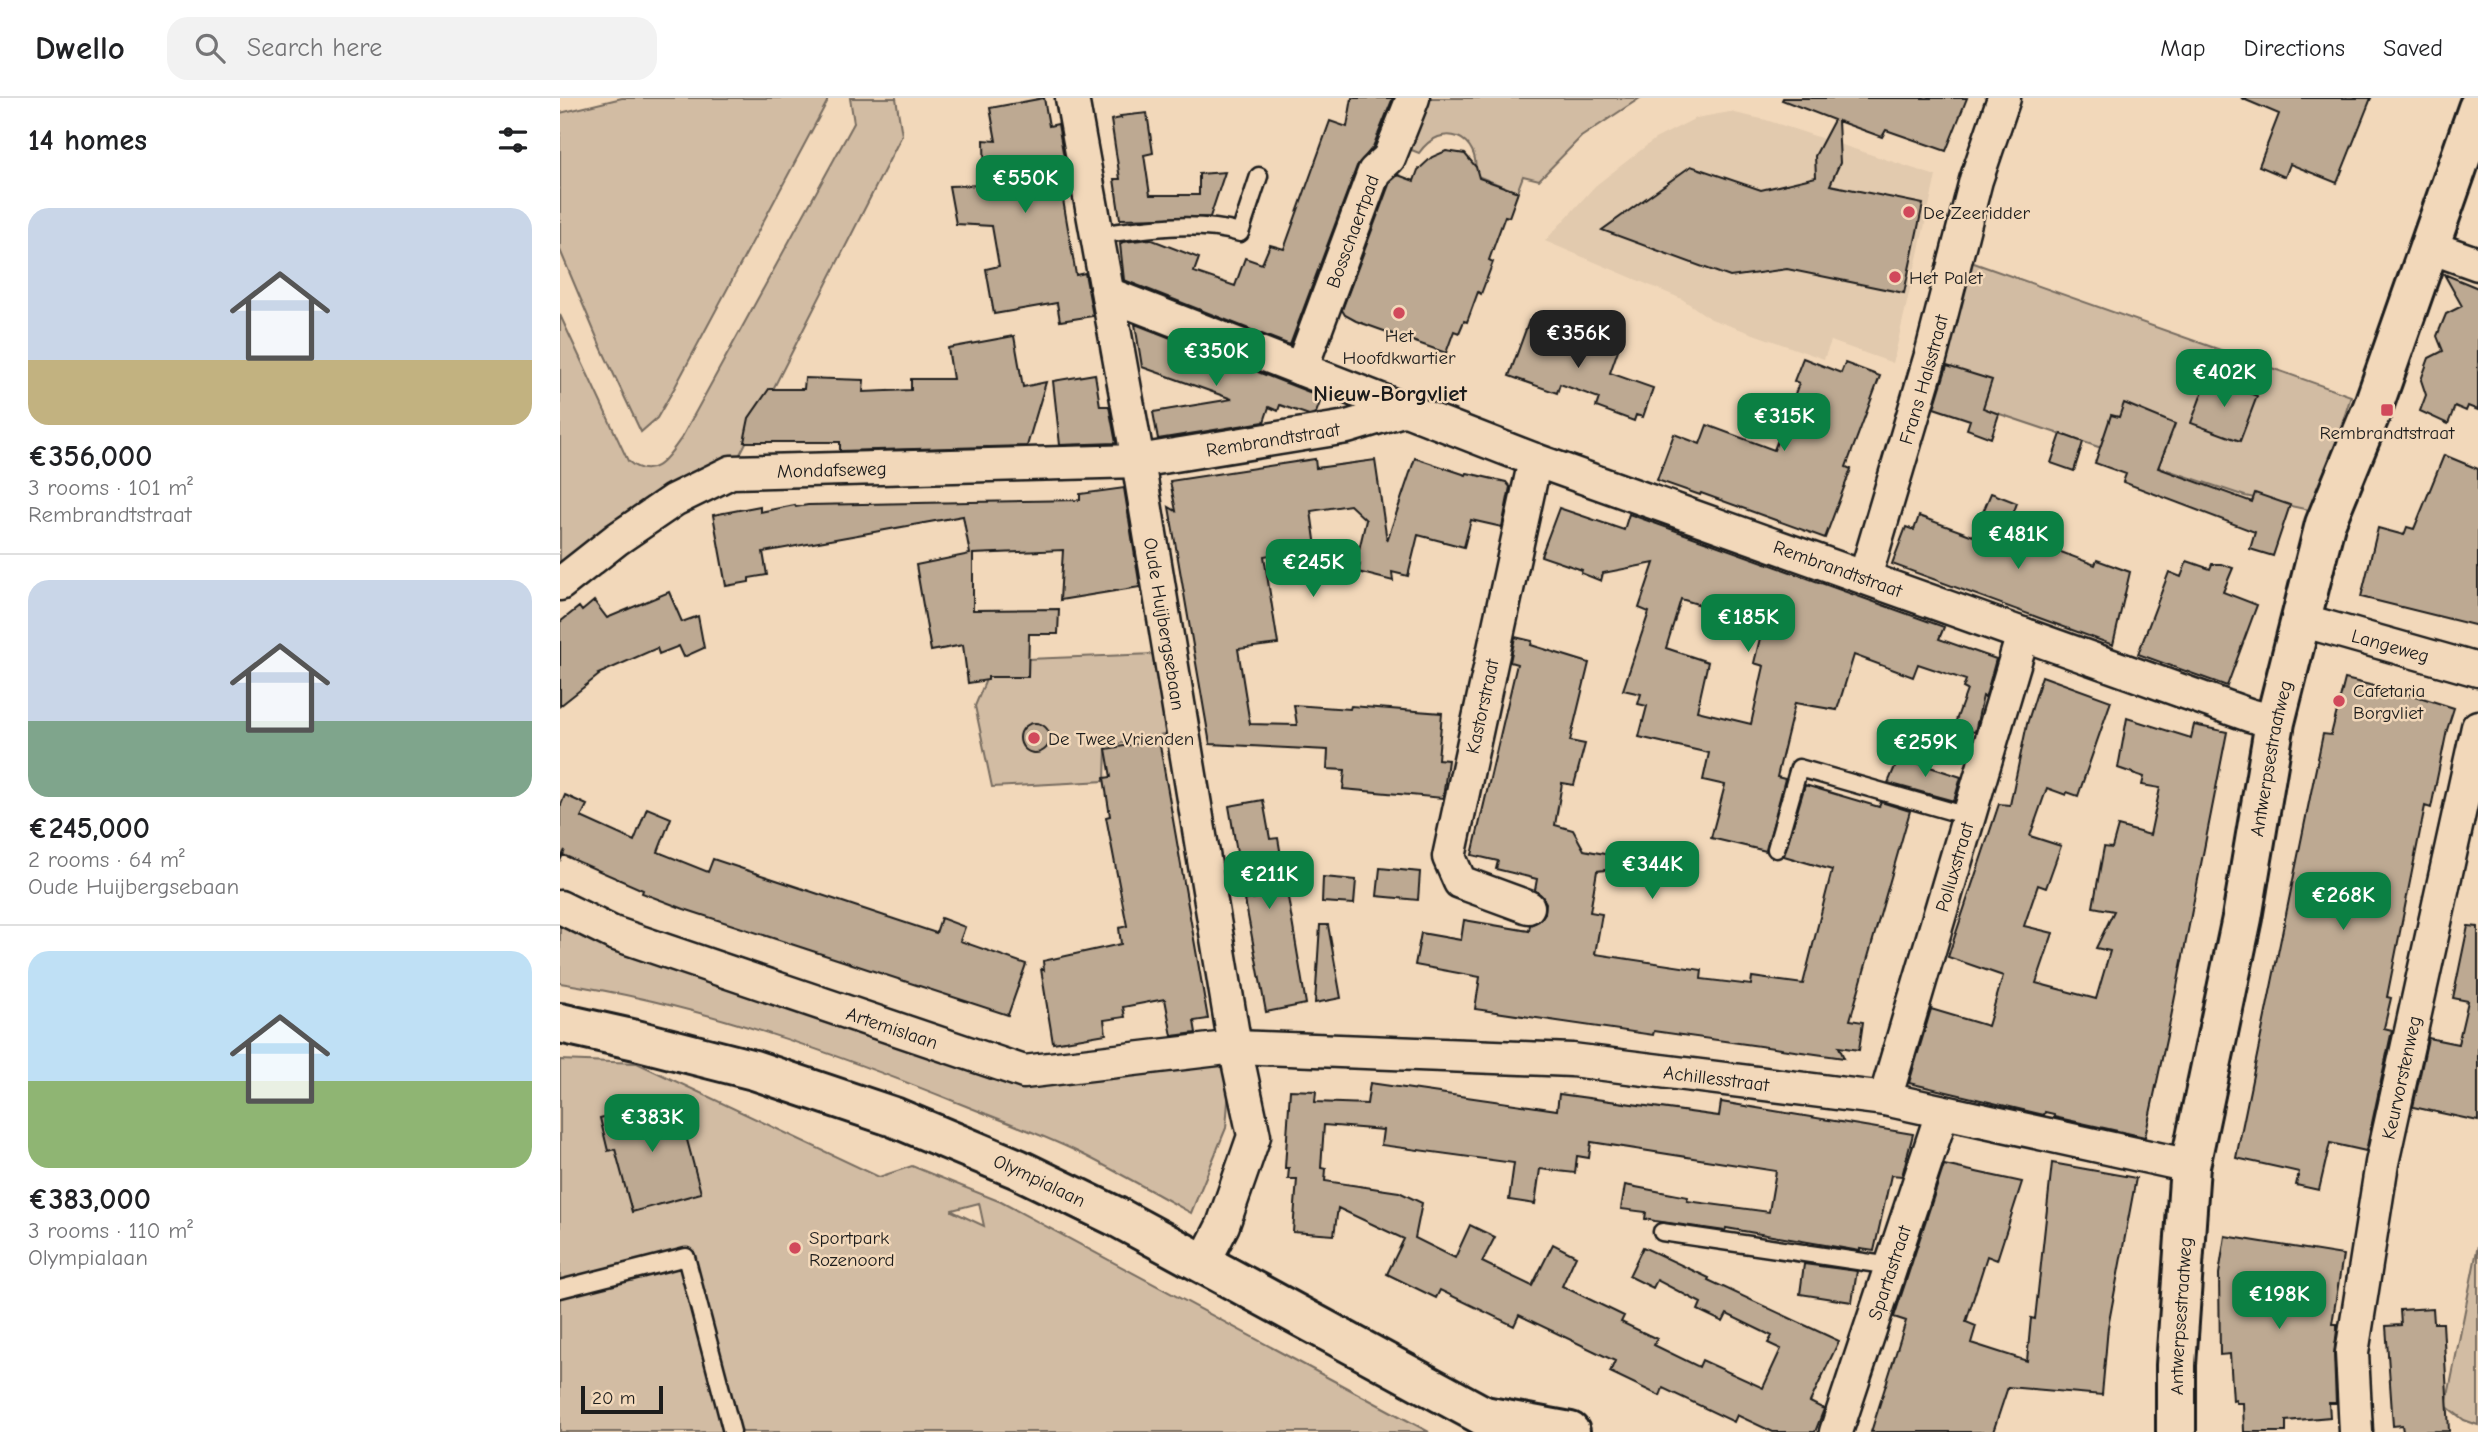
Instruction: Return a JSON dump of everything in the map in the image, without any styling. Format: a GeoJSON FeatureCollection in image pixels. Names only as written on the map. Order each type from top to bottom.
{"type":"FeatureCollection","features":[{"type":"Feature","properties":{"kind":"street","name":"Oude Huijbergsebaan"},"geometry":{"type":"LineString","coordinates":[[1072,98],[1138,461],[1235,1047],[1254,1136],[1223,1225],[1203,1264]]}},
{"type":"Feature","properties":{"kind":"street","name":"Bosschaertpad"},"geometry":{"type":"LineString","coordinates":[[1301,369],[1374,172],[1389,158],[1413,98]]}},
{"type":"Feature","properties":{"kind":"street","name":"Frans Halsstraat"},"geometry":{"type":"LineString","coordinates":[[1865,577],[1931,355],[1976,180],[2004,98]]}},
{"type":"Feature","properties":{"kind":"street","name":"Antwerpsestraatweg"},"geometry":{"type":"LineString","coordinates":[[2176,1432],[2175,1365],[2190,1166],[2242,918],[2275,722],[2325,524],[2373,407],[2478,108]]}},
{"type":"Feature","properties":{"kind":"street"},"geometry":{"type":"LineString","coordinates":[[2430,247],[2478,264]]}},
{"type":"Feature","properties":{"kind":"street","name":"Rembrandtstraat"},"geometry":{"type":"LineString","coordinates":[[1108,294],[1535,460],[2275,722]]}},
{"type":"Feature","properties":{"kind":"street","name":"Rembrandtstraat"},"geometry":{"type":"LineString","coordinates":[[1138,461],[1347,427],[1406,409]]}},
{"type":"Feature","properties":{"kind":"street","name":"Kastorstraat"},"geometry":{"type":"LineString","coordinates":[[1528,906],[1460,882],[1449,857],[1535,460]]}},
{"type":"Feature","properties":{"kind":"street","name":"Mondafseweg"},"geometry":{"type":"LineString","coordinates":[[560,584],[617,539],[674,500],[731,472],[1138,461]]}},
{"type":"Feature","properties":{"kind":"street","name":"Langeweg"},"geometry":{"type":"LineString","coordinates":[[2301,620],[2478,670]]}},
{"type":"Feature","properties":{"kind":"street","name":"Polluxstraat"},"geometry":{"type":"LineString","coordinates":[[1885,1099],[2023,634]]}},
{"type":"Feature","properties":{"kind":"street","name":"Keurvorstenweg"},"geometry":{"type":"LineString","coordinates":[[2356,1432],[2352,1353],[2382,1163],[2478,727]]}},
{"type":"Feature","properties":{"kind":"street","name":"Artemislaan"},"geometry":{"type":"LineString","coordinates":[[560,907],[613,933],[1024,1072],[1235,1047]]}},
{"type":"Feature","properties":{"kind":"street","name":"Olympialaan"},"geometry":{"type":"LineString","coordinates":[[560,1023],[754,1070],[894,1117],[1018,1169],[1119,1218],[1496,1424],[1570,1432]]}},
{"type":"Feature","properties":{"kind":"street","name":"Achillesstraat"},"geometry":{"type":"LineString","coordinates":[[1235,1047],[1572,1060],[1885,1099],[2190,1166]]}},
{"type":"Feature","properties":{"kind":"street","name":"Spartastraat"},"geometry":{"type":"LineString","coordinates":[[1836,1432],[1942,1113]]}},
{"type":"Feature","properties":{"kind":"lane"},"geometry":{"type":"LineString","coordinates":[[1097,235],[1162,227],[1227,229],[1240,233],[1259,176]]}},
{"type":"Feature","properties":{"kind":"lane"},"geometry":{"type":"LineString","coordinates":[[1776,849],[1799,768],[1970,817]]}},
{"type":"Feature","properties":{"kind":"lane"},"geometry":{"type":"LineString","coordinates":[[1662,1232],[1891,1266]]}},
{"type":"Feature","properties":{"kind":"lane"},"geometry":{"type":"LineString","coordinates":[[560,1289],[686,1257],[732,1432]]}},
{"type":"Feature","properties":{"kind":"shaded area"},"geometry":{"type":"Polygon","coordinates":[[[622,98],[827,98],[675,387],[657,418],[641,432],[560,250],[560,113],[622,98]]]}},
{"type":"Feature","properties":{"kind":"shaded area"},"geometry":{"type":"Polygon","coordinates":[[[850,98],[896,98],[902,135],[731,472],[560,574],[560,315],[628,461],[645,469],[659,465],[682,437],[854,123],[850,98]]]}},
{"type":"Feature","properties":{"kind":"shaded area"},"geometry":{"type":"Polygon","coordinates":[[[1403,98],[1640,98],[1581,137],[1539,180],[1523,176],[1517,192],[1475,175],[1472,150],[1458,137],[1438,137],[1419,153],[1389,141],[1403,98]]]}},
{"type":"Feature","properties":{"kind":"shaded area"},"geometry":{"type":"Polygon","coordinates":[[[1730,112],[1766,120],[1936,176],[1893,363],[1831,341],[1824,359],[1711,319],[1682,299],[1545,241],[1595,186],[1655,139],[1696,118],[1730,112]]]}},
{"type":"Feature","properties":{"kind":"shaded area"},"geometry":{"type":"Polygon","coordinates":[[[1971,262],[2351,396],[2314,511],[2245,496],[1931,391],[1971,262]]]}},
{"type":"Feature","properties":{"kind":"shaded area"},"geometry":{"type":"Polygon","coordinates":[[[1154,654],[1169,734],[1106,746],[1105,781],[992,787],[975,706],[987,677],[1001,660],[1154,654]]]}},
{"type":"Feature","properties":{"kind":"shaded area"},"geometry":{"type":"Polygon","coordinates":[[[560,920],[1006,1080],[1222,1058],[1229,1088],[1226,1128],[1191,1213],[1057,1142],[814,1048],[663,1003],[560,983],[560,920]]]}},
{"type":"Feature","properties":{"kind":"shaded area","name":"Sportpark Rozenoord"},"geometry":{"type":"Polygon","coordinates":[[[560,1060],[637,1063],[879,1177],[912,1166],[1001,1202],[1429,1432],[560,1432],[560,1060]],[[979,1203],[952,1210],[952,1211],[984,1226],[979,1203]]]}},
{"type":"Feature","properties":{"kind":"shaded area"},"geometry":{"type":"Polygon","coordinates":[[[2478,1245],[2478,1425],[2464,1420],[2446,1406],[2478,1245]]]}},
{"type":"Feature","properties":{"kind":"building"},"geometry":{"type":"Polygon","coordinates":[[[1044,98],[1049,126],[1058,124],[1065,163],[1057,165],[1076,275],[1085,273],[1093,316],[1060,321],[1057,303],[994,314],[986,269],[999,266],[992,226],[956,224],[949,186],[985,185],[984,140],[996,141],[990,108],[1044,98]]]}},
{"type":"Feature","properties":{"kind":"building"},"geometry":{"type":"Polygon","coordinates":[[[1352,98],[1393,98],[1373,147],[1357,166],[1290,345],[1124,280],[1120,244],[1123,242],[1150,239],[1199,258],[1194,272],[1235,286],[1245,258],[1262,264],[1270,245],[1284,249],[1330,121],[1347,127],[1352,98]]]}},
{"type":"Feature","properties":{"kind":"building"},"geometry":{"type":"Polygon","coordinates":[[[1967,98],[1946,151],[1886,130],[1882,137],[1838,121],[1840,163],[1830,185],[1923,204],[1904,293],[1787,269],[1730,277],[1602,230],[1691,166],[1761,190],[1816,177],[1815,156],[1834,120],[1782,100],[1967,98]]]}},
{"type":"Feature","properties":{"kind":"building"},"geometry":{"type":"Polygon","coordinates":[[[2241,98],[2371,98],[2337,183],[2290,164],[2285,177],[2259,166],[2279,114],[2241,98]]]}},
{"type":"Feature","properties":{"kind":"building"},"geometry":{"type":"Polygon","coordinates":[[[1147,113],[1153,153],[1144,155],[1150,195],[1199,195],[1199,174],[1225,172],[1210,217],[1120,219],[1114,179],[1120,179],[1111,120],[1121,118],[1120,116],[1147,113]]]}},
{"type":"Feature","properties":{"kind":"building"},"geometry":{"type":"Polygon","coordinates":[[[1446,151],[1465,154],[1476,167],[1479,178],[1518,192],[1509,217],[1505,216],[1489,260],[1493,262],[1481,294],[1478,292],[1467,322],[1464,321],[1459,333],[1454,331],[1446,353],[1356,321],[1342,310],[1390,182],[1398,175],[1414,181],[1418,170],[1432,157],[1446,151]]]}},
{"type":"Feature","properties":{"kind":"building"},"geometry":{"type":"Polygon","coordinates":[[[2444,274],[2478,288],[2478,410],[2468,406],[2466,411],[2455,406],[2448,424],[2420,411],[2426,395],[2421,380],[2429,358],[2443,351],[2437,336],[2446,314],[2462,306],[2444,274]]]}},
{"type":"Feature","properties":{"kind":"building"},"geometry":{"type":"Polygon","coordinates":[[[1529,321],[1618,350],[1610,373],[1653,388],[1643,417],[1636,415],[1634,421],[1596,407],[1599,398],[1560,384],[1557,393],[1509,376],[1529,321]]]}},
{"type":"Feature","properties":{"kind":"building"},"geometry":{"type":"Polygon","coordinates":[[[1135,324],[1322,397],[1316,413],[1309,415],[1280,405],[1278,411],[1269,407],[1264,422],[1158,439],[1153,412],[1232,399],[1142,367],[1135,324]]]}},
{"type":"Feature","properties":{"kind":"building"},"geometry":{"type":"Polygon","coordinates":[[[1014,336],[1023,387],[1046,382],[1027,446],[840,451],[840,442],[744,442],[749,418],[769,389],[804,389],[805,378],[864,380],[863,392],[911,390],[911,379],[953,379],[948,348],[1014,336]]]}},
{"type":"Feature","properties":{"kind":"building"},"geometry":{"type":"Polygon","coordinates":[[[1803,358],[1841,373],[1845,363],[1880,376],[1846,467],[1851,469],[1825,538],[1657,480],[1674,434],[1700,444],[1707,425],[1774,450],[1799,383],[1794,381],[1803,358]]]}},
{"type":"Feature","properties":{"kind":"building"},"geometry":{"type":"Polygon","coordinates":[[[1947,366],[1992,380],[1983,408],[1999,414],[1991,438],[1967,429],[1970,420],[1934,408],[1947,366]]]}},
{"type":"Feature","properties":{"kind":"building"},"geometry":{"type":"Polygon","coordinates":[[[1095,374],[1100,406],[1109,406],[1116,443],[1060,445],[1053,381],[1095,374]]]}},
{"type":"Feature","properties":{"kind":"building"},"geometry":{"type":"Polygon","coordinates":[[[2208,377],[2257,396],[2240,441],[2191,423],[2208,377]]]}},
{"type":"Feature","properties":{"kind":"building"},"geometry":{"type":"Polygon","coordinates":[[[2124,403],[2175,424],[2158,468],[2252,502],[2255,493],[2290,505],[2273,556],[2250,549],[2255,532],[2123,482],[2126,474],[2095,463],[2111,415],[2119,417],[2124,403]]]}},
{"type":"Feature","properties":{"kind":"building"},"geometry":{"type":"Polygon","coordinates":[[[2061,434],[2083,442],[2074,471],[2051,463],[2061,434]]]}},
{"type":"Feature","properties":{"kind":"building"},"geometry":{"type":"Polygon","coordinates":[[[2444,455],[2478,469],[2478,626],[2361,597],[2378,528],[2404,535],[2407,527],[2414,529],[2444,455]]]}},
{"type":"Feature","properties":{"kind":"building"},"geometry":{"type":"Polygon","coordinates":[[[1415,458],[1466,475],[1467,473],[1506,482],[1510,487],[1502,527],[1471,520],[1464,547],[1418,535],[1408,576],[1392,572],[1393,581],[1358,572],[1358,554],[1366,520],[1350,505],[1311,511],[1316,547],[1264,556],[1278,644],[1238,649],[1250,724],[1297,725],[1294,705],[1442,713],[1438,759],[1448,760],[1443,798],[1343,789],[1345,770],[1327,769],[1328,750],[1210,744],[1169,507],[1176,511],[1170,481],[1315,459],[1316,468],[1375,460],[1387,541],[1415,458]]]}},
{"type":"Feature","properties":{"kind":"building"},"geometry":{"type":"Polygon","coordinates":[[[1124,488],[1140,587],[1060,600],[1063,550],[973,554],[973,610],[1059,609],[1058,634],[1029,634],[1028,677],[988,677],[988,680],[968,683],[963,645],[931,651],[916,565],[970,554],[963,516],[763,552],[767,575],[726,586],[713,515],[760,506],[760,512],[795,505],[1080,500],[1080,494],[1124,488]]]}},
{"type":"Feature","properties":{"kind":"building"},"geometry":{"type":"Polygon","coordinates":[[[1991,493],[2017,503],[2009,525],[2047,539],[2045,546],[2095,565],[2097,560],[2130,572],[2113,645],[1892,564],[1906,527],[1914,530],[1919,516],[1973,536],[1991,493]]]}},
{"type":"Feature","properties":{"kind":"building"},"geometry":{"type":"Polygon","coordinates":[[[1559,508],[1624,530],[1629,514],[1944,627],[1939,639],[1996,659],[1987,692],[1985,697],[1983,696],[1975,732],[1953,729],[1967,690],[1963,688],[1966,680],[1918,664],[1913,677],[1854,655],[1837,710],[1795,703],[1777,777],[1785,779],[1766,851],[1711,838],[1725,785],[1703,780],[1709,753],[1639,737],[1647,706],[1638,704],[1641,694],[1623,690],[1649,612],[1639,608],[1654,563],[1603,573],[1601,581],[1581,573],[1582,570],[1541,556],[1559,508]],[[1681,599],[1666,648],[1708,662],[1697,711],[1751,724],[1764,666],[1754,663],[1762,630],[1750,627],[1753,618],[1681,599]]]}},
{"type":"Feature","properties":{"kind":"building"},"geometry":{"type":"Polygon","coordinates":[[[2187,561],[2210,569],[2212,564],[2233,568],[2223,592],[2257,605],[2227,686],[2138,654],[2169,572],[2181,577],[2187,561]]]}},
{"type":"Feature","properties":{"kind":"building"},"geometry":{"type":"Polygon","coordinates":[[[669,592],[682,622],[698,616],[704,648],[684,657],[679,646],[659,654],[657,648],[598,674],[560,706],[560,622],[579,607],[582,611],[594,601],[607,618],[669,592]]]}},
{"type":"Feature","properties":{"kind":"building"},"geometry":{"type":"Polygon","coordinates":[[[1515,637],[1532,641],[1531,645],[1589,663],[1570,741],[1585,744],[1574,785],[1562,783],[1555,825],[1573,830],[1584,850],[1641,861],[1641,866],[1597,871],[1590,912],[1602,914],[1595,954],[1702,970],[1701,979],[1751,985],[1752,977],[1803,984],[1832,870],[1784,856],[1805,785],[1879,807],[1881,802],[1910,811],[1850,1020],[1863,1022],[1859,1050],[1839,1047],[1844,1058],[1654,1031],[1653,1035],[1475,1009],[1480,977],[1415,965],[1421,933],[1461,940],[1464,920],[1529,931],[1530,925],[1539,921],[1545,913],[1546,903],[1535,890],[1537,879],[1496,869],[1498,861],[1472,855],[1517,664],[1510,662],[1515,637]]]}},
{"type":"Feature","properties":{"kind":"building"},"geometry":{"type":"Polygon","coordinates":[[[2042,676],[2111,701],[2078,796],[2047,788],[2030,836],[2061,846],[2046,888],[2038,885],[2024,926],[2053,933],[2036,983],[2096,999],[2110,951],[2096,948],[2114,911],[2093,907],[2104,847],[2112,848],[2118,826],[2150,835],[2160,788],[2142,785],[2144,777],[2118,768],[2127,718],[2191,738],[2194,725],[2227,732],[2145,1137],[2054,1117],[2054,1114],[2045,1112],[2044,1115],[1909,1083],[1931,1009],[1988,1026],[2003,976],[1948,957],[1999,804],[2010,805],[2027,724],[2042,676]]]}},
{"type":"Feature","properties":{"kind":"building"},"geometry":{"type":"Polygon","coordinates":[[[2345,679],[2454,708],[2431,808],[2425,806],[2387,997],[2391,998],[2384,1028],[2392,1030],[2366,1151],[2330,1143],[2319,1190],[2296,1185],[2299,1172],[2236,1158],[2323,734],[2331,735],[2345,679]]]}},
{"type":"Feature","properties":{"kind":"building","name":"De Twee Vrienden"},"geometry":{"type":"Polygon","coordinates":[[[1035,723],[1046,727],[1050,738],[1046,749],[1035,753],[1024,749],[1020,738],[1024,727],[1035,723]]]}},
{"type":"Feature","properties":{"kind":"building"},"geometry":{"type":"Polygon","coordinates":[[[1159,740],[1208,1019],[1194,1021],[1196,1033],[1172,1036],[1165,999],[1123,1007],[1125,1017],[1104,1020],[1106,1034],[1053,1043],[1041,969],[1044,970],[1043,961],[1121,944],[1119,928],[1127,926],[1106,817],[1110,816],[1104,778],[1111,777],[1106,749],[1159,740]]]}},
{"type":"Feature","properties":{"kind":"building"},"geometry":{"type":"Polygon","coordinates":[[[1899,757],[1961,777],[1954,801],[1888,783],[1899,757]]]}},
{"type":"Feature","properties":{"kind":"building"},"geometry":{"type":"Polygon","coordinates":[[[565,795],[587,805],[581,817],[634,841],[647,808],[671,818],[658,852],[708,872],[713,859],[936,933],[941,918],[965,927],[960,941],[1026,964],[1008,1015],[684,909],[642,893],[643,890],[563,855],[565,850],[560,861],[560,807],[565,795]]]}},
{"type":"Feature","properties":{"kind":"building"},"geometry":{"type":"Polygon","coordinates":[[[1263,800],[1270,839],[1278,838],[1306,1004],[1266,1012],[1245,900],[1263,897],[1255,855],[1238,858],[1229,806],[1263,800]]]}},
{"type":"Feature","properties":{"kind":"building"},"geometry":{"type":"Polygon","coordinates":[[[1380,868],[1420,872],[1418,900],[1377,896],[1380,868]]]}},
{"type":"Feature","properties":{"kind":"building"},"geometry":{"type":"Polygon","coordinates":[[[1323,877],[1356,880],[1354,904],[1322,902],[1323,877]]]}},
{"type":"Feature","properties":{"kind":"building"},"geometry":{"type":"Polygon","coordinates":[[[1320,925],[1328,925],[1341,998],[1315,1003],[1320,925]]]}},
{"type":"Feature","properties":{"kind":"building"},"geometry":{"type":"Polygon","coordinates":[[[2468,926],[2478,927],[2478,1121],[2413,1107],[2428,1038],[2458,1044],[2468,1001],[2453,998],[2468,926]]]}},
{"type":"Feature","properties":{"kind":"building"},"geometry":{"type":"Polygon","coordinates":[[[1370,1083],[1557,1110],[1559,1094],[1719,1116],[1721,1102],[1913,1134],[1902,1176],[1891,1175],[1874,1251],[1860,1251],[1726,1228],[1725,1231],[1655,1221],[1645,1219],[1646,1212],[1621,1209],[1625,1185],[1688,1197],[1687,1201],[1769,1212],[1776,1171],[1591,1142],[1589,1158],[1577,1156],[1575,1173],[1540,1169],[1535,1204],[1509,1200],[1514,1163],[1381,1145],[1383,1130],[1324,1125],[1321,1168],[1326,1169],[1325,1181],[1399,1192],[1422,1203],[1415,1238],[1455,1258],[1470,1225],[1495,1237],[1482,1262],[1532,1286],[1553,1244],[1576,1256],[1562,1286],[1624,1316],[1621,1322],[1657,1339],[1654,1345],[1699,1367],[1702,1360],[1763,1388],[1781,1349],[1768,1343],[1772,1336],[1727,1314],[1723,1322],[1698,1310],[1701,1303],[1657,1280],[1653,1288],[1629,1276],[1643,1247],[1839,1341],[1810,1402],[1824,1409],[1815,1432],[1773,1432],[1737,1415],[1734,1422],[1663,1388],[1660,1396],[1610,1372],[1615,1361],[1519,1315],[1514,1326],[1440,1290],[1436,1298],[1387,1274],[1404,1239],[1338,1208],[1334,1235],[1293,1232],[1297,1179],[1288,1179],[1289,1168],[1285,1168],[1290,1090],[1316,1091],[1315,1102],[1367,1104],[1370,1083]]]}},
{"type":"Feature","properties":{"kind":"building"},"geometry":{"type":"Polygon","coordinates":[[[676,1098],[701,1193],[632,1212],[615,1149],[608,1151],[600,1118],[676,1098]]]}},
{"type":"Feature","properties":{"kind":"building"},"geometry":{"type":"Polygon","coordinates":[[[2052,1163],[2136,1178],[2108,1327],[2102,1395],[2008,1387],[1993,1432],[1871,1432],[1906,1321],[1894,1317],[1944,1165],[2022,1182],[1997,1260],[1987,1256],[1966,1322],[1976,1326],[1971,1343],[2027,1361],[2031,1318],[2035,1319],[2052,1163]]]}},
{"type":"Feature","properties":{"kind":"building"},"geometry":{"type":"Polygon","coordinates":[[[2225,1236],[2343,1255],[2332,1324],[2337,1324],[2334,1354],[2336,1403],[2329,1403],[2330,1417],[2286,1421],[2286,1432],[2244,1432],[2243,1403],[2233,1401],[2230,1354],[2220,1355],[2219,1274],[2225,1236]]]}},
{"type":"Feature","properties":{"kind":"building"},"geometry":{"type":"Polygon","coordinates":[[[1804,1264],[1857,1271],[1852,1302],[1800,1294],[1804,1264]]]}},
{"type":"Feature","properties":{"kind":"building"},"geometry":{"type":"Polygon","coordinates":[[[2433,1308],[2434,1323],[2443,1323],[2449,1431],[2403,1432],[2402,1425],[2393,1426],[2386,1326],[2401,1325],[2400,1310],[2433,1308]]]}},
{"type":"Feature","properties":{"kind":"place","name":"De Zeeridder"},"geometry":{"type":"Point","coordinates":[1909,212]}},
{"type":"Feature","properties":{"kind":"place","name":"Het Palet"},"geometry":{"type":"Point","coordinates":[1895,277]}},
{"type":"Feature","properties":{"kind":"place","name":"Het Hoofdkwartier"},"geometry":{"type":"Point","coordinates":[1399,313]}},
{"type":"Feature","properties":{"kind":"place","name":"Rembrandtstraat"},"geometry":{"type":"Point","coordinates":[2387,410]}},
{"type":"Feature","properties":{"kind":"place","name":"Cafetaria Borgvliet"},"geometry":{"type":"Point","coordinates":[2339,701]}},
{"type":"Feature","properties":{"kind":"place","name":"De Twee Vrienden"},"geometry":{"type":"Point","coordinates":[1034,738]}},
{"type":"Feature","properties":{"kind":"place","name":"Sportpark Rozenoord"},"geometry":{"type":"Point","coordinates":[795,1248]}},
{"type":"Feature","properties":{"kind":"district","name":"Nieuw-Borgvliet"},"geometry":{"type":"Point","coordinates":[1390,393]}}]}
